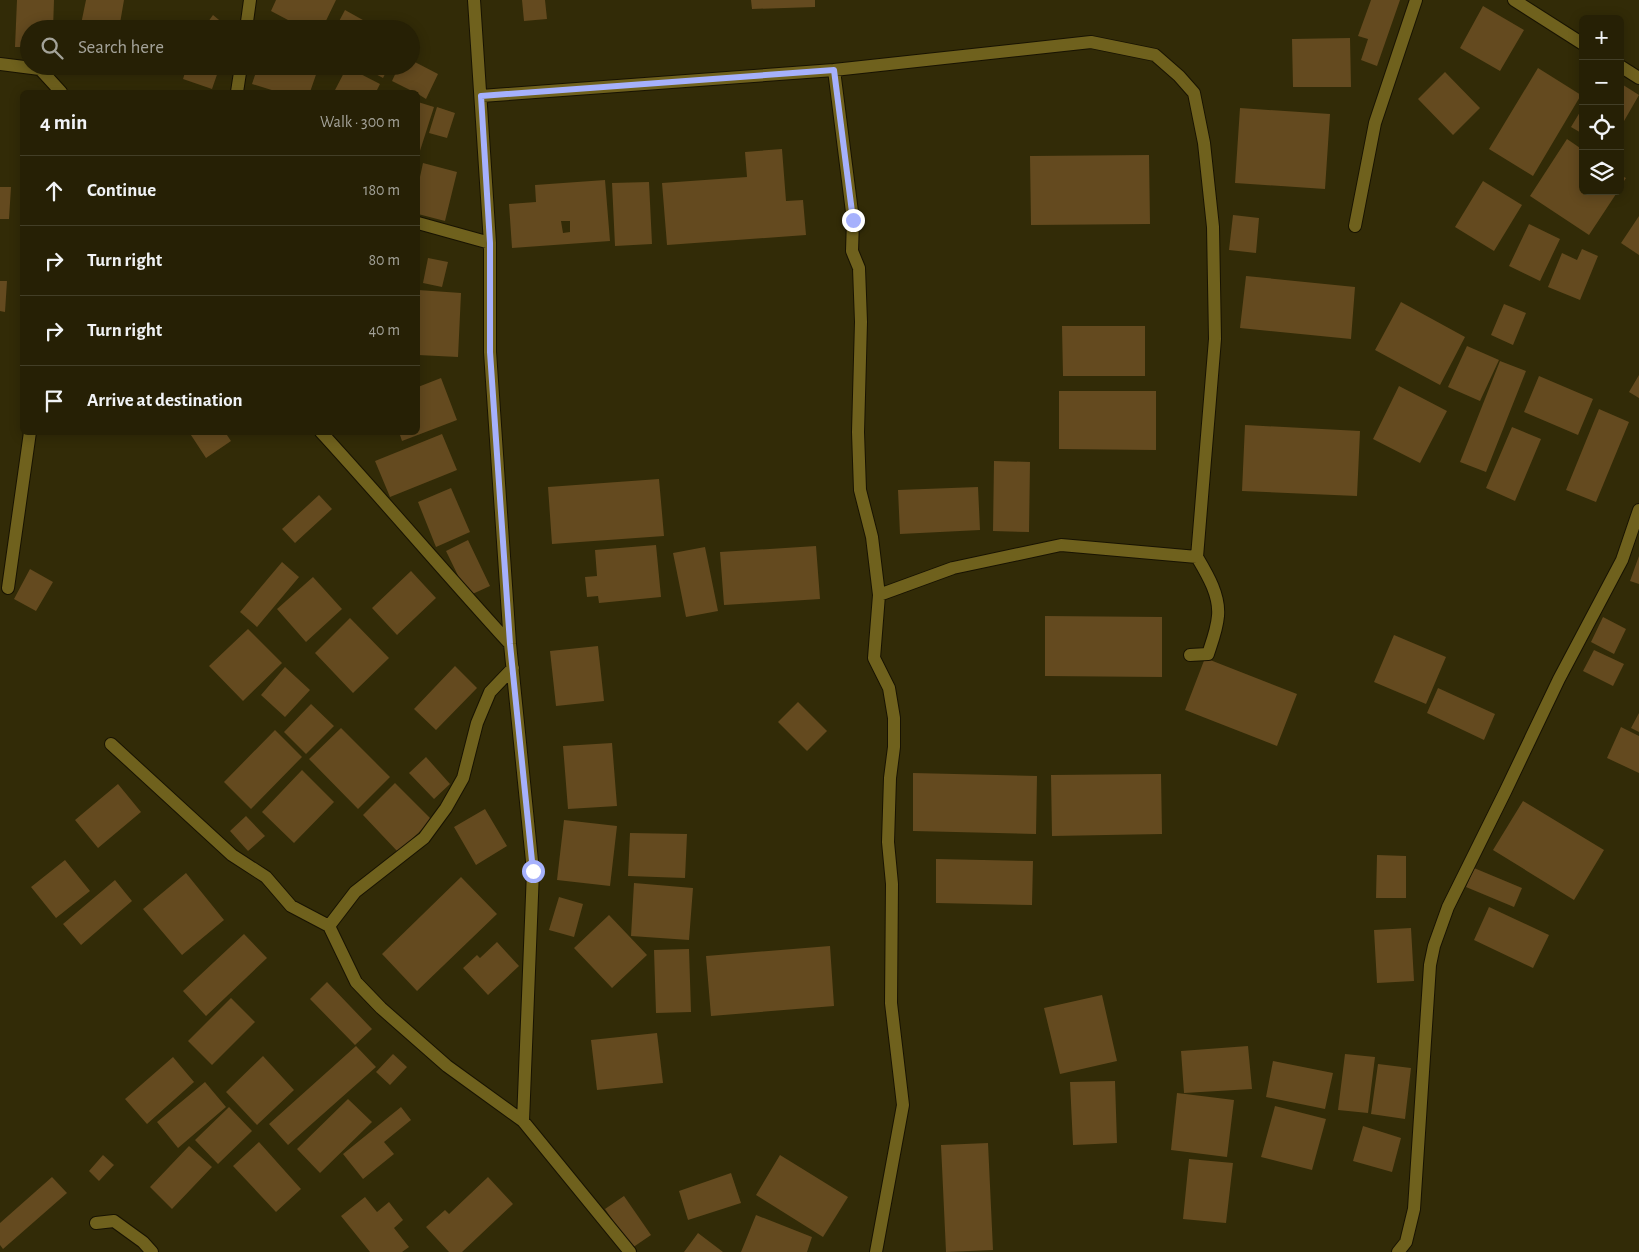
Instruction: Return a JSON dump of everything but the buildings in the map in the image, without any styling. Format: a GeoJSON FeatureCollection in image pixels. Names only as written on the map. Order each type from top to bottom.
{"type":"FeatureCollection","features":[{"type":"Feature","properties":{"kind":"street"},"geometry":{"type":"LineString","coordinates":[[247,20],[250,0]]}},
{"type":"Feature","properties":{"kind":"street"},"geometry":{"type":"LineString","coordinates":[[474,0],[490,243],[490,352],[510,644],[533,871],[523,1121]]}},
{"type":"Feature","properties":{"kind":"street"},"geometry":{"type":"LineString","coordinates":[[1355,226],[1375,123],[1416,0]]}},
{"type":"Feature","properties":{"kind":"street"},"geometry":{"type":"LineString","coordinates":[[1514,0],[1579,41]]}},
{"type":"Feature","properties":{"kind":"street"},"geometry":{"type":"LineString","coordinates":[[481,96],[834,70],[1092,42],[1155,55],[1180,76],[1194,93],[1204,143],[1213,227],[1215,339],[1197,557],[1208,575],[1219,615],[1208,654],[1190,655]]}},
{"type":"Feature","properties":{"kind":"street"},"geometry":{"type":"LineString","coordinates":[[0,64],[20,66]]}},
{"type":"Feature","properties":{"kind":"street"},"geometry":{"type":"LineString","coordinates":[[1624,69],[1639,78]]}},
{"type":"Feature","properties":{"kind":"street"},"geometry":{"type":"LineString","coordinates":[[834,70],[853,220],[852,250],[859,268],[861,322],[858,432],[860,490],[872,537],[879,595],[874,658],[889,688],[894,718],[888,842],[892,884],[892,1003],[903,1105],[876,1252]]}},
{"type":"Feature","properties":{"kind":"street"},"geometry":{"type":"LineString","coordinates":[[45,75],[59,90]]}},
{"type":"Feature","properties":{"kind":"street"},"geometry":{"type":"LineString","coordinates":[[237,90],[240,75]]}},
{"type":"Feature","properties":{"kind":"street"},"geometry":{"type":"LineString","coordinates":[[420,224],[490,243]]}},
{"type":"Feature","properties":{"kind":"street"},"geometry":{"type":"LineString","coordinates":[[8,588],[30,435]]}},
{"type":"Feature","properties":{"kind":"street"},"geometry":{"type":"LineString","coordinates":[[324,435],[510,644]]}},
{"type":"Feature","properties":{"kind":"street"},"geometry":{"type":"LineString","coordinates":[[1398,1252],[1406,1242],[1414,1209],[1430,964],[1434,946],[1448,907],[1506,792],[1558,679],[1622,560],[1639,510]]}},
{"type":"Feature","properties":{"kind":"street"},"geometry":{"type":"LineString","coordinates":[[879,595],[953,568],[1061,546],[1197,557]]}},
{"type":"Feature","properties":{"kind":"street"},"geometry":{"type":"LineString","coordinates":[[329,926],[356,892],[424,838],[446,808],[463,778],[477,723],[490,692],[513,668]]}},
{"type":"Feature","properties":{"kind":"street"},"geometry":{"type":"LineString","coordinates":[[111,744],[232,855],[266,877],[291,906],[329,926],[356,982],[381,1008],[447,1066],[523,1121],[630,1252]]}},
{"type":"Feature","properties":{"kind":"street"},"geometry":{"type":"LineString","coordinates":[[96,1223],[114,1221],[152,1252]]}},
{"type":"Feature","properties":{"kind":"route"},"geometry":{"type":"LineString","coordinates":[[533,871],[510,644],[490,352],[490,243],[481,96],[834,70],[853,220]]}}]}
